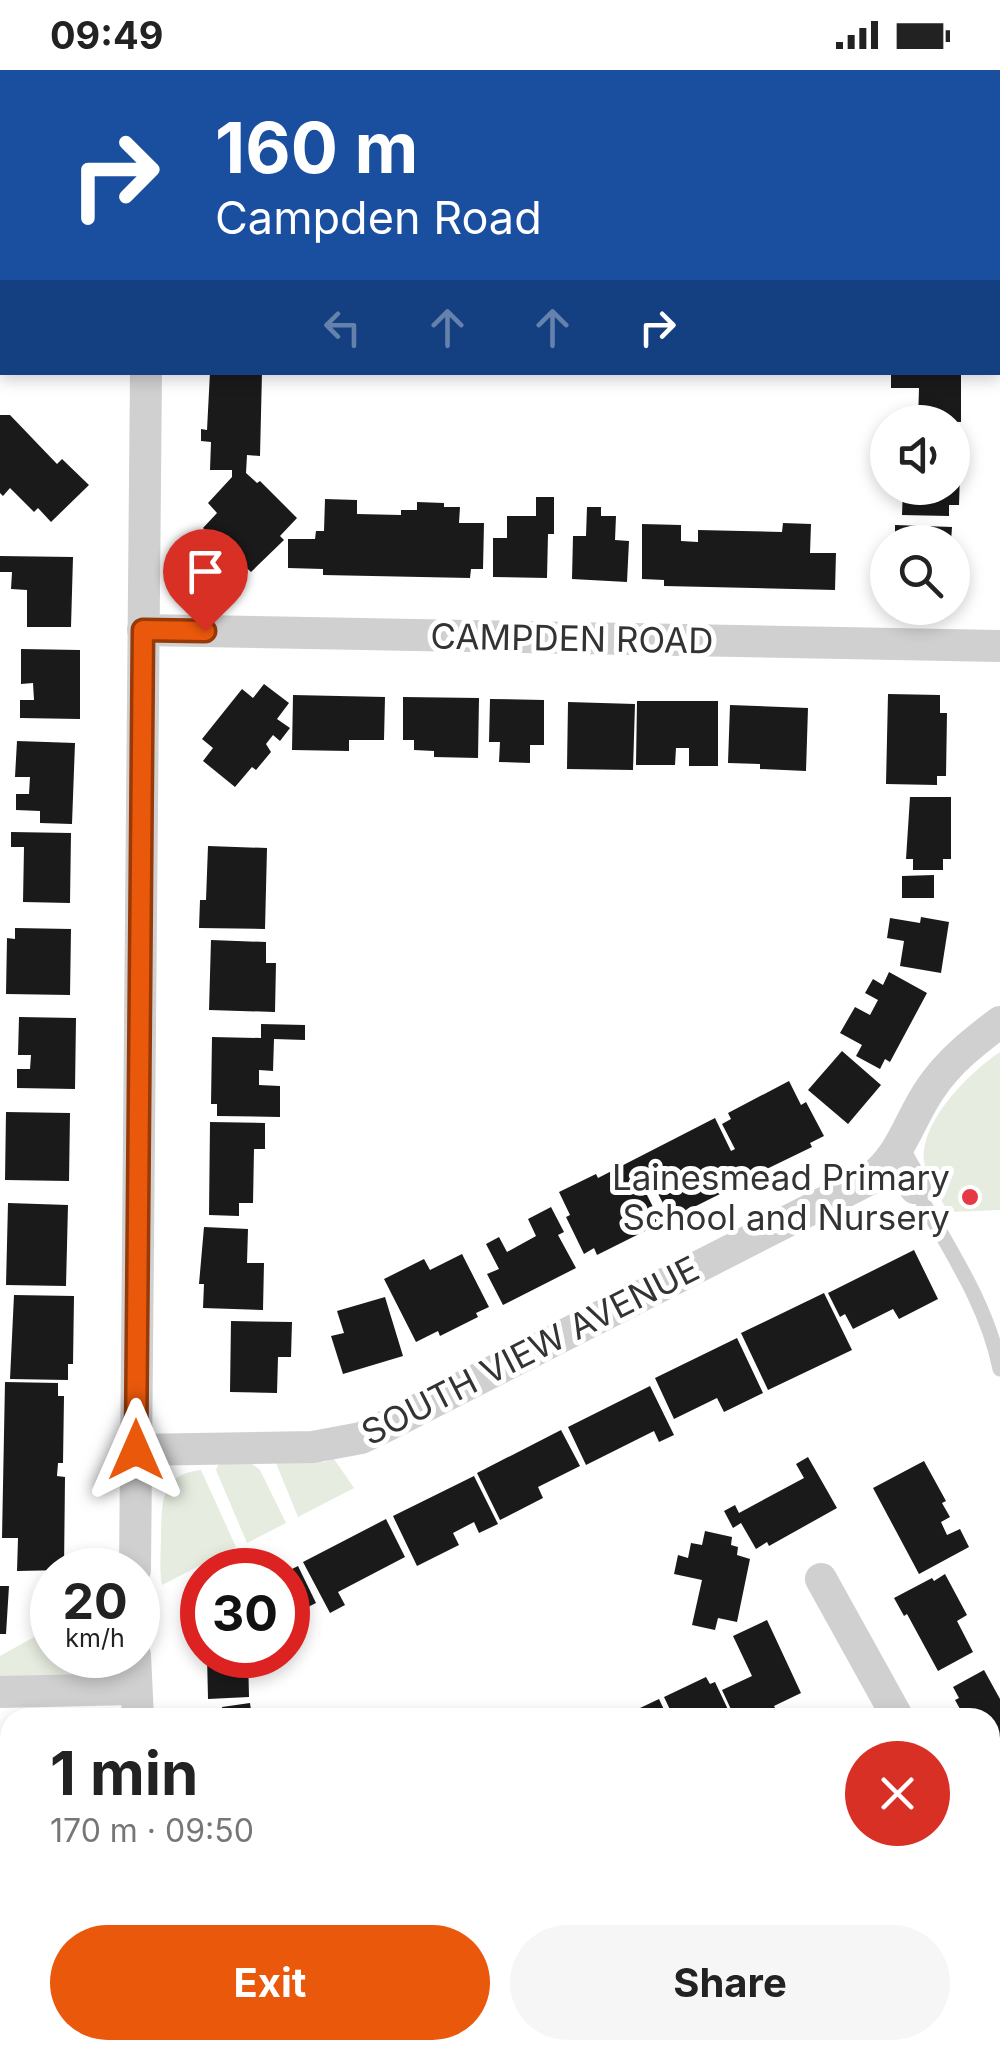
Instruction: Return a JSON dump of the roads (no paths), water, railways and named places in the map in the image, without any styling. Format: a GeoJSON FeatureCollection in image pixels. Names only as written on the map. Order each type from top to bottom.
{"type":"FeatureCollection","features":[{"type":"Feature","properties":{"kind":"street"},"geometry":{"type":"LineString","coordinates":[[135,1548],[146,375]]}},
{"type":"Feature","properties":{"kind":"street","name":"CAMPDEN ROAD"},"geometry":{"type":"LineString","coordinates":[[143,630],[1000,646]]}},
{"type":"Feature","properties":{"kind":"street","name":"SOUTH VIEW AVENUE"},"geometry":{"type":"LineString","coordinates":[[136,1450],[313,1447],[361,1438],[870,1179],[896,1154],[915,1113],[940,1074],[1000,1022]]}},
{"type":"Feature","properties":{"kind":"street"},"geometry":{"type":"LineString","coordinates":[[896,1154],[915,1188]]}},
{"type":"Feature","properties":{"kind":"street"},"geometry":{"type":"LineString","coordinates":[[822,1579],[893,1708]]}},
{"type":"Feature","properties":{"kind":"street"},"geometry":{"type":"LineString","coordinates":[[0,1692],[137,1703],[136,1678]]}},
{"type":"Feature","properties":{"kind":"lane"},"geometry":{"type":"LineString","coordinates":[[915,1188],[980,1306],[1000,1368]]}},
{"type":"Feature","properties":{"kind":"place","name":"Lainesmead Primary School and Nursery"},"geometry":{"type":"Point","coordinates":[970,1197]}}]}
